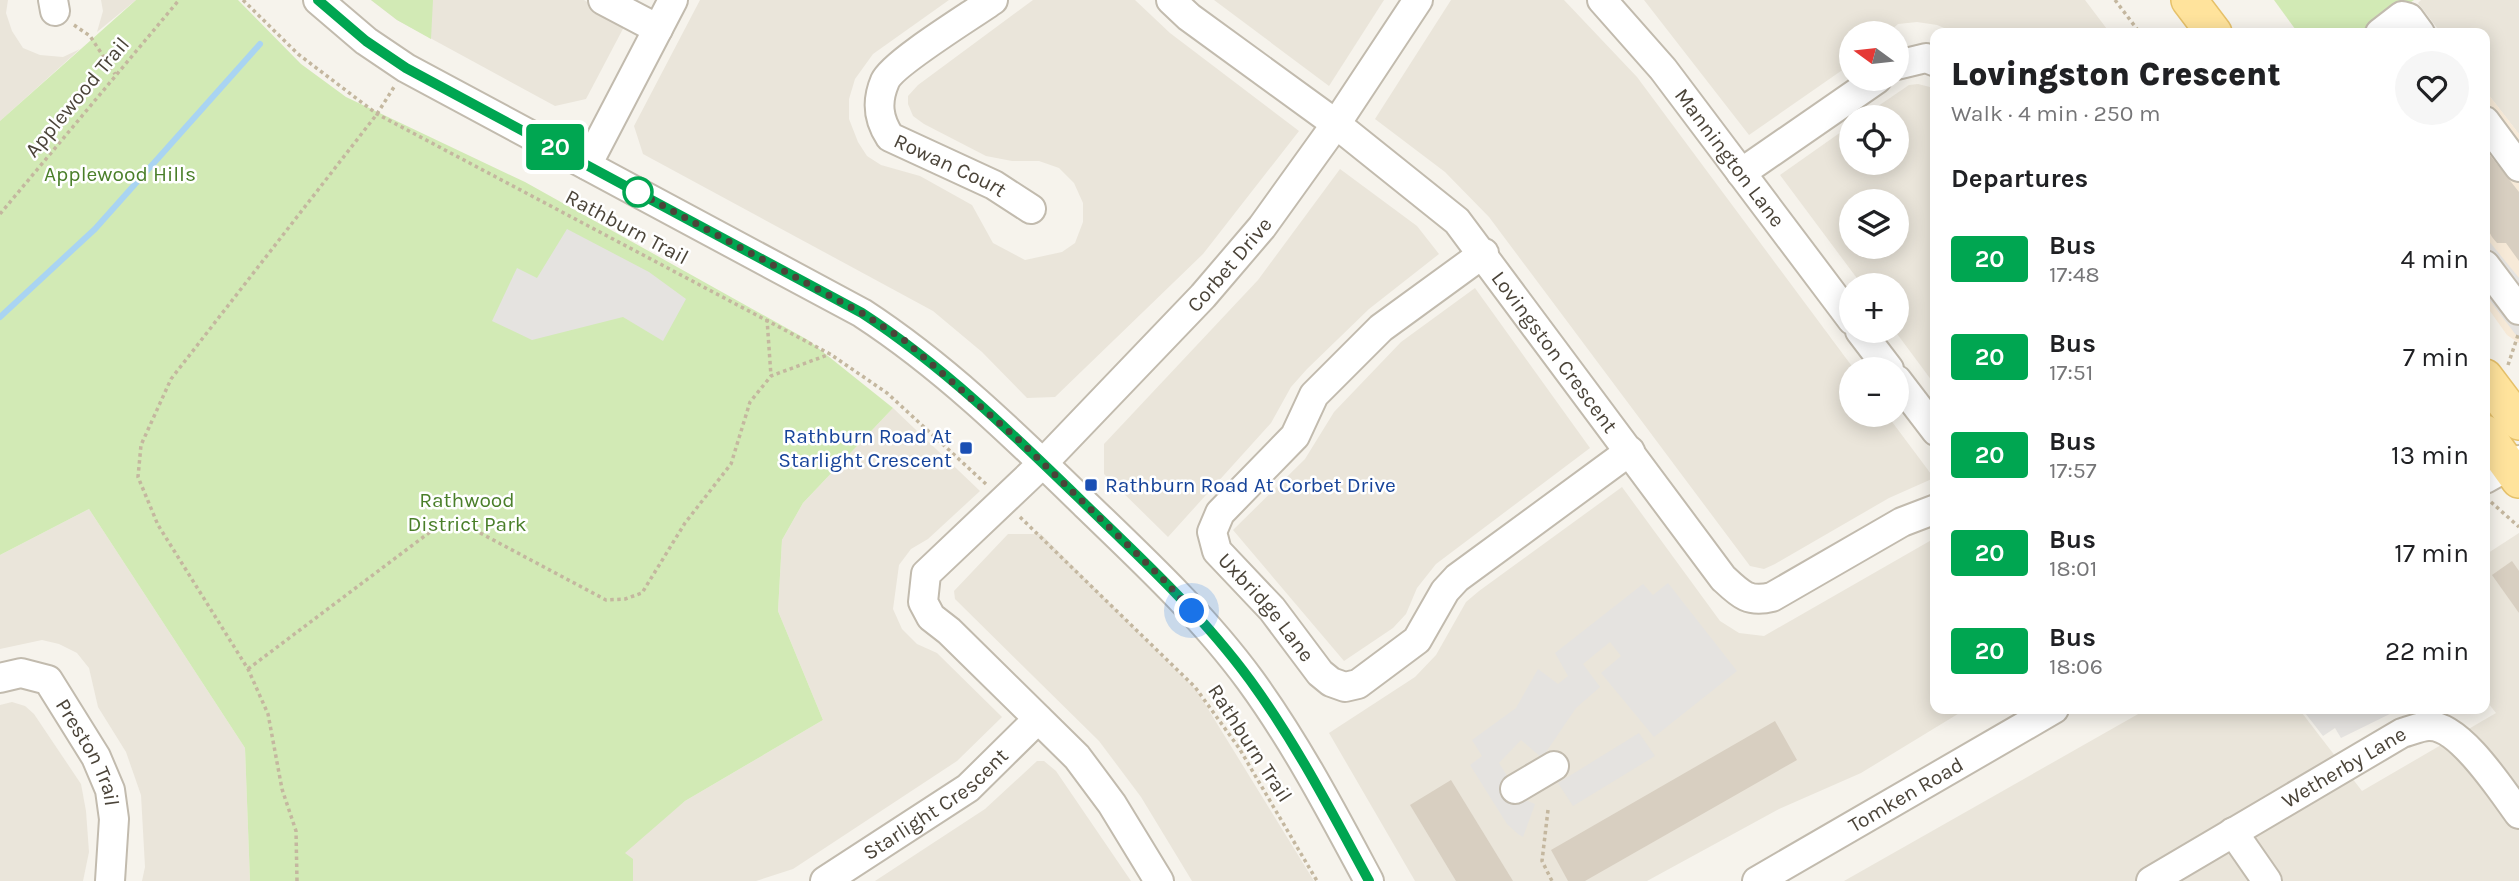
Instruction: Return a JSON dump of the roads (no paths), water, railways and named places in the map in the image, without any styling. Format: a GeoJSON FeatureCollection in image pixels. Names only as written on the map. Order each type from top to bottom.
{"type":"FeatureCollection","features":[{"type":"Feature","properties":{"kind":"main road"},"geometry":{"type":"LineString","coordinates":[[2189,0],[2210,28]]}},
{"type":"Feature","properties":{"kind":"main road"},"geometry":{"type":"LineString","coordinates":[[2496,372],[2518,419]]}},
{"type":"Feature","properties":{"kind":"main road"},"geometry":{"type":"LineString","coordinates":[[2490,442],[2508,472]]}},
{"type":"Feature","properties":{"kind":"street"},"geometry":{"type":"LineString","coordinates":[[318,0],[366,41],[406,68],[883,326],[979,402],[1162,578],[1243,670],[1293,741],[1369,881]]}},
{"type":"Feature","properties":{"kind":"street"},"geometry":{"type":"LineString","coordinates":[[603,0],[658,29]]}},
{"type":"Feature","properties":{"kind":"street"},"geometry":{"type":"LineString","coordinates":[[587,164],[673,0]]}},
{"type":"Feature","properties":{"kind":"street","name":"Rowan Court"},"geometry":{"type":"LineString","coordinates":[[993,0],[907,60],[885,79],[878,105],[880,122],[890,137],[994,185],[1031,209]]}},
{"type":"Feature","properties":{"kind":"street","name":"Lovingston Crescent"},"geometry":{"type":"LineString","coordinates":[[1171,0],[1189,17],[1336,124],[1457,221],[1484,253],[1723,578],[1743,598],[1756,601],[1772,597],[1902,522],[1930,511]]}},
{"type":"Feature","properties":{"kind":"street","name":"Corbet Drive"},"geometry":{"type":"LineString","coordinates":[[1038,719],[949,631],[930,617],[923,601],[926,575],[1005,502],[1203,296],[1262,227],[1336,124],[1418,0]]}},
{"type":"Feature","properties":{"kind":"street","name":"Mannington Lane"},"geometry":{"type":"LineString","coordinates":[[1602,0],[1663,69],[1839,303]]}},
{"type":"Feature","properties":{"kind":"street"},"geometry":{"type":"LineString","coordinates":[[2386,28],[2402,16],[2409,18],[2416,28]]}},
{"type":"Feature","properties":{"kind":"street"},"geometry":{"type":"LineString","coordinates":[[1909,62],[1930,60]]}},
{"type":"Feature","properties":{"kind":"street"},"geometry":{"type":"LineString","coordinates":[[1741,173],[1860,91]]}},
{"type":"Feature","properties":{"kind":"street"},"geometry":{"type":"LineString","coordinates":[[2490,128],[2519,167]]}},
{"type":"Feature","properties":{"kind":"street","name":"Uxbridge Lane"},"geometry":{"type":"LineString","coordinates":[[1484,253],[1381,328],[1314,395],[1295,436],[1220,513],[1212,532],[1217,551],[1272,609],[1320,673],[1331,682],[1345,687],[1358,684],[1417,640],[1445,591],[1457,578],[1630,451]]}},
{"type":"Feature","properties":{"kind":"street"},"geometry":{"type":"LineString","coordinates":[[2490,271],[2519,310]]}},
{"type":"Feature","properties":{"kind":"street"},"geometry":{"type":"LineString","coordinates":[[1869,343],[1880,357]]}},
{"type":"Feature","properties":{"kind":"street"},"geometry":{"type":"LineString","coordinates":[[1909,396],[1930,423]]}},
{"type":"Feature","properties":{"kind":"street"},"geometry":{"type":"LineString","coordinates":[[2490,433],[2518,419]]}},
{"type":"Feature","properties":{"kind":"street","name":"Preston Trail"},"geometry":{"type":"LineString","coordinates":[[0,678],[20,673],[48,680],[96,757],[110,790],[114,820],[110,881]]}},
{"type":"Feature","properties":{"kind":"street","name":"Tomken Road"},"geometry":{"type":"LineString","coordinates":[[1757,881],[2045,714]]}},
{"type":"Feature","properties":{"kind":"street"},"geometry":{"type":"LineString","coordinates":[[1038,719],[1077,757],[1112,804],[1159,881]]}},
{"type":"Feature","properties":{"kind":"street","name":"Starlight Crescent"},"geometry":{"type":"LineString","coordinates":[[825,881],[968,788],[1038,719]]}},
{"type":"Feature","properties":{"kind":"street","name":"Wetherby Lane"},"geometry":{"type":"LineString","coordinates":[[2151,881],[2402,733],[2430,726],[2450,732],[2468,750],[2519,814]]}},
{"type":"Feature","properties":{"kind":"street"},"geometry":{"type":"LineString","coordinates":[[1515,789],[1554,766]]}},
{"type":"Feature","properties":{"kind":"street"},"geometry":{"type":"LineString","coordinates":[[2233,832],[2267,881]]}},
{"type":"Feature","properties":{"kind":"waterway"},"geometry":{"type":"LineString","coordinates":[[0,317],[95,229],[260,44]]}},
{"type":"Feature","properties":{"kind":"place","name":"Rathburn Road At Starlight Crescent"},"geometry":{"type":"Point","coordinates":[966,448]}},
{"type":"Feature","properties":{"kind":"place","name":"Rathburn Road At Corbet Drive"},"geometry":{"type":"Point","coordinates":[1091,485]}},
{"type":"Feature","properties":{"kind":"park label","name":"Applewood Hills"},"geometry":{"type":"Point","coordinates":[120,174]}},
{"type":"Feature","properties":{"kind":"park label","name":"Rathwood District Park"},"geometry":{"type":"Point","coordinates":[467,512]}}]}
